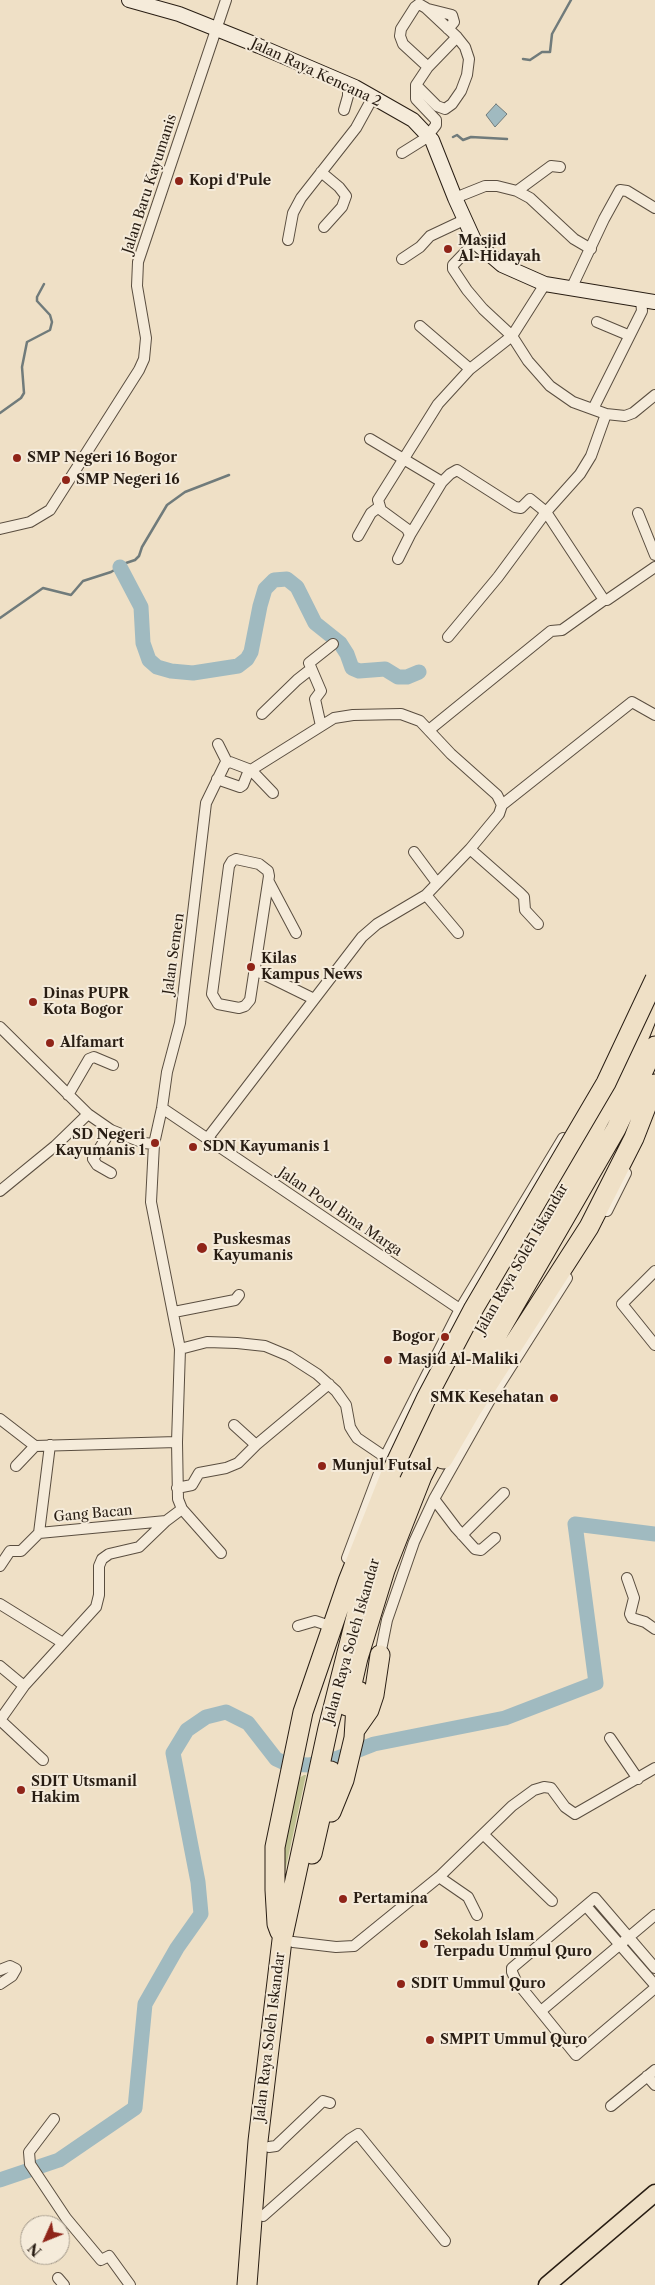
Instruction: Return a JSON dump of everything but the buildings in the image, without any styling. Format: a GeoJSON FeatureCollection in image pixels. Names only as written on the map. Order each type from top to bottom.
{"type":"FeatureCollection","features":[{"type":"Feature","properties":{"kind":"highway"},"geometry":{"type":"LineString","coordinates":[[288,1941],[277,1924],[275,1847],[289,1780],[303,1714],[388,1465],[426,1399],[474,1308],[606,1084],[655,979]]}},
{"type":"Feature","properties":{"kind":"highway","name":"Jalan Raya Soleh Iskandar"},"geometry":{"type":"LineString","coordinates":[[490,1331],[580,1153],[627,1067],[655,997]]}},
{"type":"Feature","properties":{"kind":"highway","name":"Jalan Raya Soleh Iskandar"},"geometry":{"type":"LineString","coordinates":[[258,2285],[255,2240],[258,2141],[288,1941],[330,1777],[344,1731],[360,1604],[385,1531],[409,1473],[490,1331],[616,1129],[655,1046]]}},
{"type":"Feature","properties":{"kind":"highway"},"geometry":{"type":"LineString","coordinates":[[330,1777],[344,1731],[356,1706],[374,1628],[391,1577],[408,1531],[432,1479],[472,1409],[589,1227],[634,1138],[655,1084]]}},
{"type":"Feature","properties":{"kind":"highway"},"geometry":{"type":"LineString","coordinates":[[344,1731],[368,1710],[374,1695],[380,1655]]}},
{"type":"Feature","properties":{"kind":"highway","name":"Jalan Raya Soleh Iskandar"},"geometry":{"type":"LineString","coordinates":[[247,2285],[255,2240],[263,2216],[288,1941],[312,1856],[330,1777]]}},
{"type":"Feature","properties":{"kind":"main road"},"geometry":{"type":"LineString","coordinates":[[547,2285],[655,2193]]}},
{"type":"Feature","properties":{"kind":"street","name":"Jalan Raya Kencana 2"},"geometry":{"type":"LineString","coordinates":[[129,0],[217,28],[348,84],[407,116],[428,133],[475,242],[502,265],[545,284],[655,302]]}},
{"type":"Feature","properties":{"kind":"street","name":"Jalan Baru Kayumanis"},"geometry":{"type":"LineString","coordinates":[[0,529],[30,522],[50,510],[142,365],[146,338],[137,286],[140,254],[226,0]]}},
{"type":"Feature","properties":{"kind":"street"},"geometry":{"type":"LineString","coordinates":[[416,84],[441,109],[445,109],[452,104],[461,91],[469,67],[468,52],[457,37],[426,8],[419,4],[415,7],[400,33],[403,44],[428,67]]}},
{"type":"Feature","properties":{"kind":"street"},"geometry":{"type":"LineString","coordinates":[[402,153],[426,138],[436,125],[436,120],[416,99],[416,84],[428,67],[457,37]]}},
{"type":"Feature","properties":{"kind":"street"},"geometry":{"type":"LineString","coordinates":[[344,110],[348,96],[348,84]]}},
{"type":"Feature","properties":{"kind":"street"},"geometry":{"type":"LineString","coordinates":[[288,240],[291,222],[297,206],[356,128],[373,97]]}},
{"type":"Feature","properties":{"kind":"street"},"geometry":{"type":"LineString","coordinates":[[517,191],[551,166],[560,167]]}},
{"type":"Feature","properties":{"kind":"street"},"geometry":{"type":"LineString","coordinates":[[321,172],[339,187],[346,196],[342,207],[324,227]]}},
{"type":"Feature","properties":{"kind":"street"},"geometry":{"type":"LineString","coordinates":[[455,198],[485,186],[497,186],[517,191],[530,198],[574,239],[590,249]]}},
{"type":"Feature","properties":{"kind":"street"},"geometry":{"type":"LineString","coordinates":[[571,289],[620,190],[628,191],[655,208]]}},
{"type":"Feature","properties":{"kind":"street"},"geometry":{"type":"LineString","coordinates":[[402,259],[420,247],[430,236],[464,220]]}},
{"type":"Feature","properties":{"kind":"street"},"geometry":{"type":"LineString","coordinates":[[475,242],[455,261],[453,269],[474,299],[512,336],[528,361],[550,386],[573,402],[593,410],[618,416],[633,413],[655,395]]}},
{"type":"Feature","properties":{"kind":"street"},"geometry":{"type":"LineString","coordinates":[[410,535],[407,529],[384,513],[379,507],[378,500],[438,404],[470,369],[512,336],[545,284]]}},
{"type":"Feature","properties":{"kind":"street"},"geometry":{"type":"LineString","coordinates":[[593,410],[628,334],[642,310],[641,300]]}},
{"type":"Feature","properties":{"kind":"street"},"geometry":{"type":"LineString","coordinates":[[598,322],[628,334]]}},
{"type":"Feature","properties":{"kind":"street"},"geometry":{"type":"LineString","coordinates":[[420,326],[470,369]]}},
{"type":"Feature","properties":{"kind":"street"},"geometry":{"type":"LineString","coordinates":[[448,637],[498,577],[546,512],[574,482],[586,465],[606,414]]}},
{"type":"Feature","properties":{"kind":"street"},"geometry":{"type":"LineString","coordinates":[[370,439],[442,482]]}},
{"type":"Feature","properties":{"kind":"street"},"geometry":{"type":"LineString","coordinates":[[398,559],[442,482],[457,470],[516,507],[521,508],[530,499],[546,512],[604,600]]}},
{"type":"Feature","properties":{"kind":"street"},"geometry":{"type":"LineString","coordinates":[[358,536],[371,513],[379,507]]}},
{"type":"Feature","properties":{"kind":"street"},"geometry":{"type":"LineString","coordinates":[[638,513],[655,555]]}},
{"type":"Feature","properties":{"kind":"street"},"geometry":{"type":"LineString","coordinates":[[428,730],[551,631],[562,630],[655,567]]}},
{"type":"Feature","properties":{"kind":"street"},"geometry":{"type":"LineString","coordinates":[[321,726],[315,700],[321,691],[309,661],[333,644]]}},
{"type":"Feature","properties":{"kind":"street"},"geometry":{"type":"LineString","coordinates":[[262,714],[311,669]]}},
{"type":"Feature","properties":{"kind":"street"},"geometry":{"type":"LineString","coordinates":[[207,1139],[314,999],[369,931],[426,895],[470,849],[498,814],[502,805],[632,702],[655,716]]}},
{"type":"Feature","properties":{"kind":"street"},"geometry":{"type":"LineString","coordinates":[[217,779],[240,787],[243,785],[250,770],[321,726],[342,716],[391,713],[415,717],[451,754],[497,795],[502,805]]}},
{"type":"Feature","properties":{"kind":"street"},"geometry":{"type":"LineString","coordinates":[[218,744],[227,762],[250,770],[273,793]]}},
{"type":"Feature","properties":{"kind":"street","name":"Jalan Semen"},"geometry":{"type":"LineString","coordinates":[[162,1108],[167,1072],[180,1022],[206,802],[227,762]]}},
{"type":"Feature","properties":{"kind":"street"},"geometry":{"type":"LineString","coordinates":[[470,849],[524,897],[525,910],[538,924]]}},
{"type":"Feature","properties":{"kind":"street"},"geometry":{"type":"LineString","coordinates":[[414,852],[437,883]]}},
{"type":"Feature","properties":{"kind":"street"},"geometry":{"type":"LineString","coordinates":[[236,859],[259,864],[268,871],[269,882],[255,970],[250,1000],[245,1006],[239,1008],[218,1004],[215,1001],[212,994],[230,864],[236,859]]}},
{"type":"Feature","properties":{"kind":"street"},"geometry":{"type":"LineString","coordinates":[[269,882],[296,933]]}},
{"type":"Feature","properties":{"kind":"street"},"geometry":{"type":"LineString","coordinates":[[426,895],[458,934]]}},
{"type":"Feature","properties":{"kind":"street"},"geometry":{"type":"LineString","coordinates":[[255,970],[314,999]]}},
{"type":"Feature","properties":{"kind":"street"},"geometry":{"type":"LineString","coordinates":[[0,1027],[88,1114],[110,1130],[144,1143],[154,1144]]}},
{"type":"Feature","properties":{"kind":"street"},"geometry":{"type":"LineString","coordinates":[[68,1095],[89,1059],[94,1057],[112,1065]]}},
{"type":"Feature","properties":{"kind":"street"},"geometry":{"type":"LineString","coordinates":[[162,1108],[154,1144],[151,1202],[180,1348],[177,1488],[182,1509],[221,1552]]}},
{"type":"Feature","properties":{"kind":"street","name":"Jalan Pool Bina Marga"},"geometry":{"type":"LineString","coordinates":[[162,1108],[490,1331]]}},
{"type":"Feature","properties":{"kind":"street"},"geometry":{"type":"LineString","coordinates":[[380,1655],[387,1620],[414,1542],[434,1499],[491,1398],[571,1272],[617,1194],[655,1108]]}},
{"type":"Feature","properties":{"kind":"street"},"geometry":{"type":"LineString","coordinates":[[0,1191],[55,1146],[88,1114]]}},
{"type":"Feature","properties":{"kind":"street"},"geometry":{"type":"LineString","coordinates":[[110,1130],[94,1159],[111,1173]]}},
{"type":"Feature","properties":{"kind":"street"},"geometry":{"type":"LineString","coordinates":[[303,1714],[309,1680],[324,1624],[388,1465],[460,1309],[563,1138],[580,1153]]}},
{"type":"Feature","properties":{"kind":"street"},"geometry":{"type":"LineString","coordinates":[[655,1271],[622,1304],[655,1345]]}},
{"type":"Feature","properties":{"kind":"street"},"geometry":{"type":"LineString","coordinates":[[174,1312],[235,1300],[239,1295]]}},
{"type":"Feature","properties":{"kind":"street"},"geometry":{"type":"LineString","coordinates":[[180,1348],[207,1342],[221,1342],[264,1346],[289,1356],[318,1374],[329,1384],[346,1405],[350,1427],[357,1438],[388,1465]]}},
{"type":"Feature","properties":{"kind":"street"},"geometry":{"type":"LineString","coordinates":[[177,1488],[192,1485],[199,1473],[226,1468],[238,1463],[256,1445],[329,1384]]}},
{"type":"Feature","properties":{"kind":"street"},"geometry":{"type":"LineString","coordinates":[[0,1419],[35,1446],[177,1442]]}},
{"type":"Feature","properties":{"kind":"street"},"geometry":{"type":"LineString","coordinates":[[234,1425],[256,1445]]}},
{"type":"Feature","properties":{"kind":"street"},"geometry":{"type":"LineString","coordinates":[[39,1533],[50,1445]]}},
{"type":"Feature","properties":{"kind":"street"},"geometry":{"type":"LineString","coordinates":[[16,1466],[35,1446]]}},
{"type":"Feature","properties":{"kind":"street"},"geometry":{"type":"LineString","coordinates":[[462,1535],[504,1493]]}},
{"type":"Feature","properties":{"kind":"street"},"geometry":{"type":"LineString","coordinates":[[434,1499],[475,1549],[481,1550],[496,1538]]}},
{"type":"Feature","properties":{"kind":"street"},"geometry":{"type":"LineString","coordinates":[[43,1760],[0,1720],[24,1686],[96,1607],[99,1596],[99,1566],[102,1559],[109,1554],[139,1547],[166,1521],[182,1509]]}},
{"type":"Feature","properties":{"kind":"street","name":"Gang Bacan"},"geometry":{"type":"LineString","coordinates":[[1,1560],[10,1551],[21,1551],[39,1533],[166,1521]]}},
{"type":"Feature","properties":{"kind":"street"},"geometry":{"type":"LineString","coordinates":[[627,1578],[634,1598],[630,1614],[632,1618],[645,1622],[655,1630]]}},
{"type":"Feature","properties":{"kind":"street"},"geometry":{"type":"LineString","coordinates":[[0,1604],[63,1642]]}},
{"type":"Feature","properties":{"kind":"street"},"geometry":{"type":"LineString","coordinates":[[298,1626],[314,1621],[324,1624]]}},
{"type":"Feature","properties":{"kind":"street"},"geometry":{"type":"LineString","coordinates":[[0,1666],[24,1686]]}},
{"type":"Feature","properties":{"kind":"street"},"geometry":{"type":"LineString","coordinates":[[610,1738],[638,1779]]}},
{"type":"Feature","properties":{"kind":"street"},"geometry":{"type":"LineString","coordinates":[[288,1941],[336,1947],[354,1946],[439,1877],[512,1806],[534,1790],[544,1786],[554,1790],[565,1807],[575,1814],[655,1768]]}},
{"type":"Feature","properties":{"kind":"street"},"geometry":{"type":"LineString","coordinates":[[484,1835],[552,1901]]}},
{"type":"Feature","properties":{"kind":"street"},"geometry":{"type":"LineString","coordinates":[[439,1877],[468,1897],[477,1915]]}},
{"type":"Feature","properties":{"kind":"street"},"geometry":{"type":"LineString","coordinates":[[586,1906],[655,1986],[576,2055],[513,1976],[512,1968],[595,1898],[655,1968]]}},
{"type":"Feature","properties":{"kind":"street"},"geometry":{"type":"LineString","coordinates":[[541,2011],[655,1915]]}},
{"type":"Feature","properties":{"kind":"street"},"geometry":{"type":"LineString","coordinates":[[0,1970],[10,1966],[16,1970],[12,1976],[0,1984]]}},
{"type":"Feature","properties":{"kind":"street"},"geometry":{"type":"LineString","coordinates":[[611,2106],[651,2073],[655,2085]]}},
{"type":"Feature","properties":{"kind":"street"},"geometry":{"type":"LineString","coordinates":[[268,2147],[276,2146],[322,2102],[330,2103]]}},
{"type":"Feature","properties":{"kind":"street"},"geometry":{"type":"LineString","coordinates":[[54,2119],[29,2152],[30,2164],[36,2177],[48,2189],[66,2218],[101,2260],[109,2256],[130,2285]]}},
{"type":"Feature","properties":{"kind":"street"},"geometry":{"type":"LineString","coordinates":[[263,2216],[350,2139],[361,2134],[445,2241]]}},
{"type":"Feature","properties":{"kind":"green space"},"geometry":{"type":"Polygon","coordinates":[[[306,1775],[284,1876],[283,1843],[296,1780],[306,1775]]]}},
{"type":"Feature","properties":{"kind":"water"},"geometry":{"type":"Polygon","coordinates":[[[496,104],[507,114],[495,127],[486,115],[496,104]]]}},
{"type":"Feature","properties":{"kind":"waterway"},"geometry":{"type":"LineString","coordinates":[[523,59],[530,60],[542,52],[550,52],[552,34],[571,0]]}},
{"type":"Feature","properties":{"kind":"waterway"},"geometry":{"type":"LineString","coordinates":[[453,137],[457,135],[463,140],[471,137],[507,139]]}},
{"type":"Feature","properties":{"kind":"waterway"},"geometry":{"type":"LineString","coordinates":[[0,413],[21,398],[24,393],[22,367],[27,342],[50,330],[52,322],[50,315],[37,301],[37,297],[44,284]]}},
{"type":"Feature","properties":{"kind":"waterway"},"geometry":{"type":"LineString","coordinates":[[0,618],[43,588],[71,595],[83,581],[111,572],[135,560],[167,505],[185,492],[229,475]]}},
{"type":"Feature","properties":{"kind":"waterway"},"geometry":{"type":"LineString","coordinates":[[120,567],[141,607],[143,643],[149,660],[157,667],[171,671],[193,673],[238,666],[247,659],[251,652],[265,589],[274,580],[287,579],[297,587],[315,623],[340,643],[347,654],[352,668],[359,671],[385,669],[398,677],[407,677],[419,672]]}},
{"type":"Feature","properties":{"kind":"waterway"},"geometry":{"type":"LineString","coordinates":[[0,2180],[59,2160],[135,2108],[145,2004],[177,1948],[201,1914],[198,1882],[173,1753],[187,1730],[206,1717],[226,1712],[248,1723],[276,1759],[287,1764],[309,1765],[338,1758],[374,1744],[505,1718],[596,1683],[575,1524],[655,1534]]}},
{"type":"Feature","properties":{"kind":"place","name":"Kopi d'Pule"},"geometry":{"type":"Point","coordinates":[179,181]}},
{"type":"Feature","properties":{"kind":"place","name":"Masjid Al-Hidayah"},"geometry":{"type":"Point","coordinates":[448,249]}},
{"type":"Feature","properties":{"kind":"place","name":"SMP Negeri 16 Bogor"},"geometry":{"type":"Point","coordinates":[17,458]}},
{"type":"Feature","properties":{"kind":"place","name":"SMP Negeri 16"},"geometry":{"type":"Point","coordinates":[66,480]}},
{"type":"Feature","properties":{"kind":"place","name":"Kilas Kampus News"},"geometry":{"type":"Point","coordinates":[251,967]}},
{"type":"Feature","properties":{"kind":"place","name":"Dinas PUPR Kota Bogor"},"geometry":{"type":"Point","coordinates":[33,1002]}},
{"type":"Feature","properties":{"kind":"place","name":"Alfamart"},"geometry":{"type":"Point","coordinates":[50,1043]}},
{"type":"Feature","properties":{"kind":"place","name":"SD Negeri Kayumanis 1"},"geometry":{"type":"Point","coordinates":[155,1143]}},
{"type":"Feature","properties":{"kind":"place","name":"SDN Kayumanis 1"},"geometry":{"type":"Point","coordinates":[193,1147]}},
{"type":"Feature","properties":{"kind":"place","name":"Puskesmas Kayumanis"},"geometry":{"type":"Point","coordinates":[202,1248]}},
{"type":"Feature","properties":{"kind":"place","name":"Bogor"},"geometry":{"type":"Point","coordinates":[445,1337]}},
{"type":"Feature","properties":{"kind":"place","name":"Masjid Al-Maliki"},"geometry":{"type":"Point","coordinates":[388,1360]}},
{"type":"Feature","properties":{"kind":"place","name":"SMK Kesehatan"},"geometry":{"type":"Point","coordinates":[554,1398]}},
{"type":"Feature","properties":{"kind":"place","name":"Munjul Futsal"},"geometry":{"type":"Point","coordinates":[322,1466]}},
{"type":"Feature","properties":{"kind":"place","name":"SDIT Utsmanil Hakim"},"geometry":{"type":"Point","coordinates":[21,1790]}},
{"type":"Feature","properties":{"kind":"place","name":"Pertamina"},"geometry":{"type":"Point","coordinates":[343,1899]}},
{"type":"Feature","properties":{"kind":"place","name":"Sekolah Islam Terpadu Ummul Quro"},"geometry":{"type":"Point","coordinates":[424,1944]}},
{"type":"Feature","properties":{"kind":"place","name":"SDIT Ummul Quro"},"geometry":{"type":"Point","coordinates":[401,1984]}},
{"type":"Feature","properties":{"kind":"place","name":"SMPIT Ummul Quro"},"geometry":{"type":"Point","coordinates":[430,2040]}}]}
